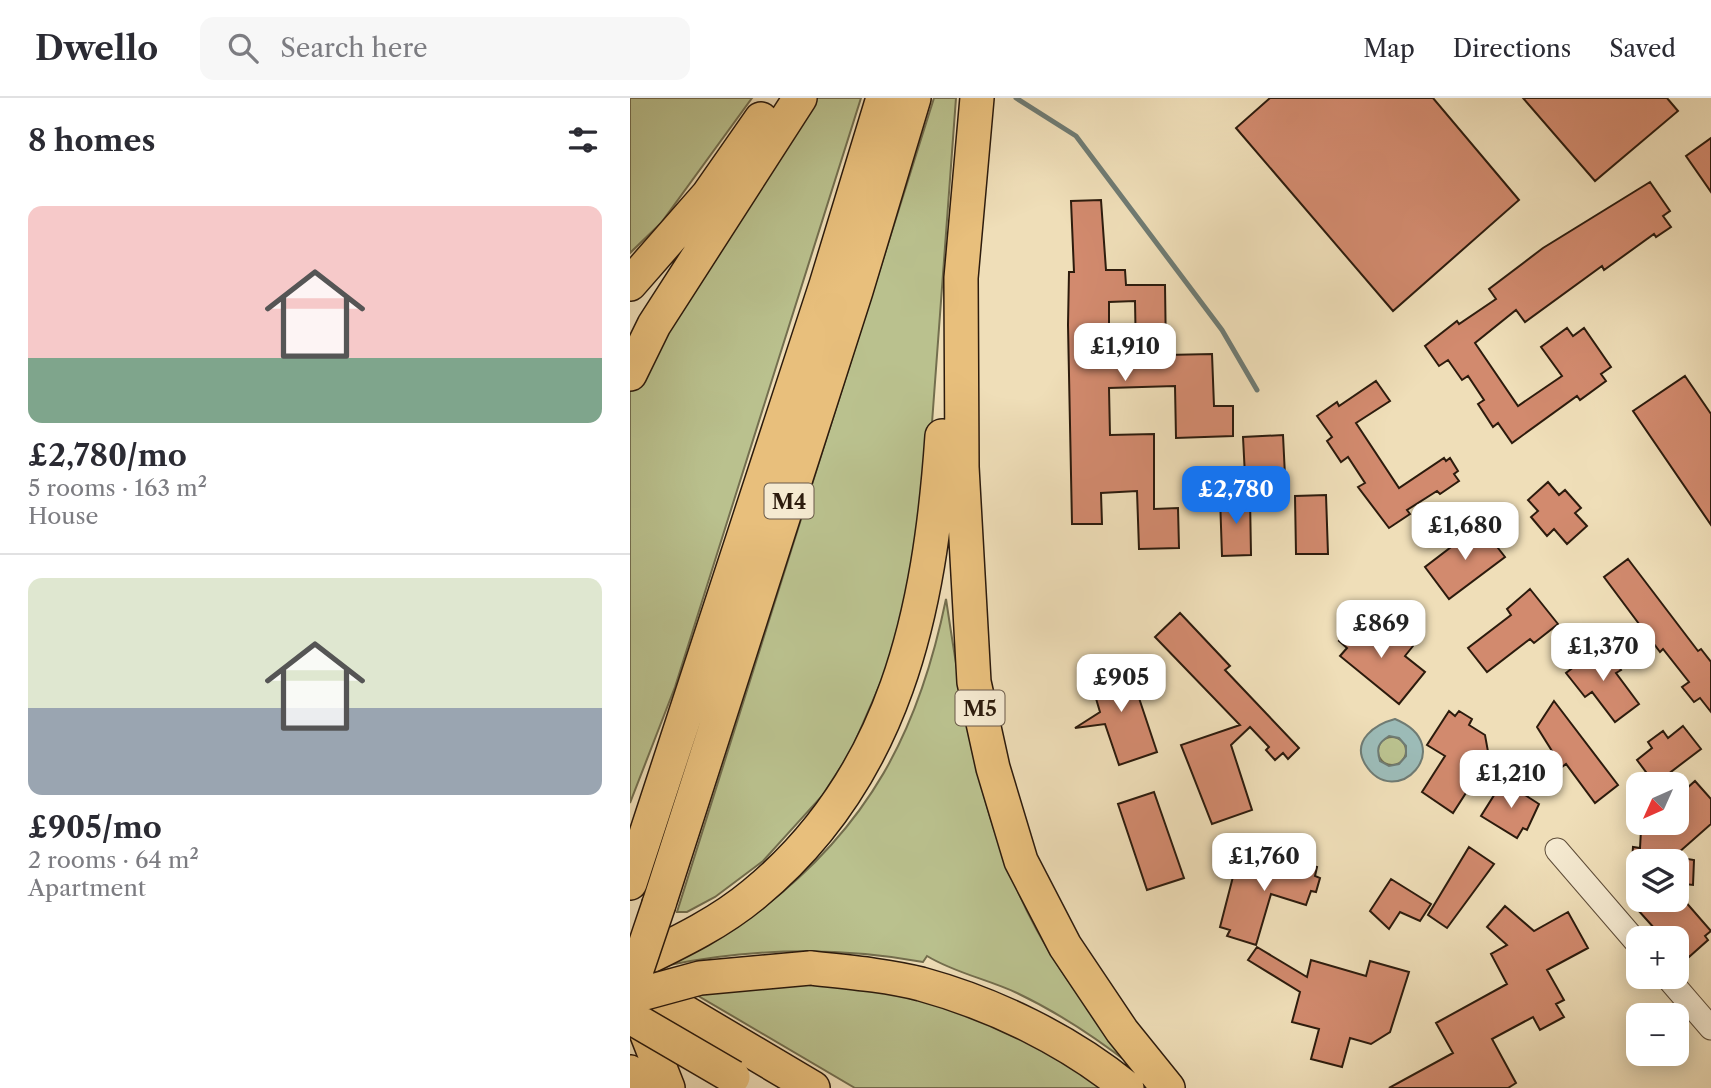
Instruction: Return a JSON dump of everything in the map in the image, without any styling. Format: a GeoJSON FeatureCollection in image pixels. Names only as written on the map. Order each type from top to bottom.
{"type":"FeatureCollection","features":[{"type":"Feature","properties":{"kind":"highway"},"geometry":{"type":"LineString","coordinates":[[630,284],[708,195],[776,98]]}},
{"type":"Feature","properties":{"kind":"highway"},"geometry":{"type":"LineString","coordinates":[[630,374],[654,325],[800,98]]}},
{"type":"Feature","properties":{"kind":"highway","name":"M4"},"geometry":{"type":"LineString","coordinates":[[635,868],[822,298],[883,98]]}},
{"type":"Feature","properties":{"kind":"highway","name":"M4"},"geometry":{"type":"LineString","coordinates":[[630,993],[852,304],[914,98]]}},
{"type":"Feature","properties":{"kind":"highway","name":"M5"},"geometry":{"type":"LineString","coordinates":[[977,98],[961,278],[961,467],[974,682],[993,768],[1021,861],[1065,946],[1122,1031],[1168,1088]]}},
{"type":"Feature","properties":{"kind":"highway","name":"M5"},"geometry":{"type":"LineString","coordinates":[[630,966],[712,924],[753,896],[791,861],[823,826],[856,778],[884,724],[911,646],[929,562],[939,483],[949,316],[961,278]]}},
{"type":"Feature","properties":{"kind":"highway"},"geometry":{"type":"LineString","coordinates":[[668,1088],[630,993],[700,978],[810,968],[920,984],[973,1001],[1043,1033],[1127,1088]]}},
{"type":"Feature","properties":{"kind":"highway"},"geometry":{"type":"LineString","coordinates":[[630,979],[813,1088]]}},
{"type":"Feature","properties":{"kind":"highway"},"geometry":{"type":"LineString","coordinates":[[630,1017],[742,1083]]}},
{"type":"Feature","properties":{"kind":"highway"},"geometry":{"type":"LineString","coordinates":[[630,1072],[635,1088]]}},
{"type":"Feature","properties":{"kind":"street"},"geometry":{"type":"LineString","coordinates":[[1558,850],[1626,930]]}},
{"type":"Feature","properties":{"kind":"street"},"geometry":{"type":"LineString","coordinates":[[1677,989],[1711,1028]]}},
{"type":"Feature","properties":{"kind":"green space"},"geometry":{"type":"Polygon","coordinates":[[[630,98],[752,98],[661,223],[630,253],[630,98]]]}},
{"type":"Feature","properties":{"kind":"green space"},"geometry":{"type":"Polygon","coordinates":[[[813,98],[861,98],[675,687],[630,803],[630,389],[813,98]]]}},
{"type":"Feature","properties":{"kind":"green space"},"geometry":{"type":"Polygon","coordinates":[[[934,98],[956,98],[926,504],[904,629],[851,751],[822,796],[763,861],[715,897],[687,912],[677,912],[934,98]]]}},
{"type":"Feature","properties":{"kind":"green space"},"geometry":{"type":"Polygon","coordinates":[[[946,599],[961,695],[982,789],[1013,881],[1034,925],[1059,967],[1131,1065],[1076,1026],[1032,1001],[927,956],[923,962],[858,953],[793,951],[729,956],[664,966],[725,933],[760,910],[831,845],[860,810],[884,773],[904,734],[935,647],[946,599]]]}},
{"type":"Feature","properties":{"kind":"green space"},"geometry":{"type":"Polygon","coordinates":[[[1392,737],[1402,741],[1406,751],[1402,761],[1392,765],[1382,761],[1378,751],[1382,741],[1392,737]]]}},
{"type":"Feature","properties":{"kind":"green space"},"geometry":{"type":"Polygon","coordinates":[[[754,985],[851,985],[912,996],[970,1015],[998,1028],[1104,1088],[855,1088],[695,994],[754,985]]]}},
{"type":"Feature","properties":{"kind":"water"},"geometry":{"type":"Polygon","coordinates":[[[1395,719],[1414,731],[1422,744],[1422,758],[1416,770],[1405,778],[1391,781],[1378,777],[1365,764],[1361,748],[1373,729],[1395,719]],[[1389,736],[1380,744],[1380,761],[1389,766],[1399,764],[1406,756],[1406,746],[1399,738],[1389,736]]]}},
{"type":"Feature","properties":{"kind":"building"},"geometry":{"type":"Polygon","coordinates":[[[1270,98],[1433,98],[1519,200],[1393,311],[1236,128],[1270,98]]]}},
{"type":"Feature","properties":{"kind":"building"},"geometry":{"type":"Polygon","coordinates":[[[1523,98],[1667,98],[1678,111],[1595,181],[1523,98]]]}},
{"type":"Feature","properties":{"kind":"building"},"geometry":{"type":"Polygon","coordinates":[[[1711,138],[1711,192],[1686,156],[1711,138]]]}},
{"type":"Feature","properties":{"kind":"building"},"geometry":{"type":"Polygon","coordinates":[[[1650,182],[1670,211],[1663,216],[1671,227],[1656,237],[1654,234],[1604,270],[1602,266],[1525,322],[1516,310],[1475,343],[1518,406],[1562,376],[1541,347],[1567,328],[1573,336],[1584,328],[1611,367],[1601,374],[1606,381],[1580,400],[1577,396],[1512,443],[1498,423],[1493,427],[1478,404],[1484,400],[1468,376],[1462,380],[1448,360],[1439,366],[1425,346],[1457,321],[1459,324],[1496,299],[1489,289],[1543,248],[1650,182]]]}},
{"type":"Feature","properties":{"kind":"building"},"geometry":{"type":"Polygon","coordinates":[[[1101,200],[1106,270],[1125,270],[1126,285],[1165,285],[1166,355],[1212,354],[1214,406],[1233,406],[1233,436],[1176,438],[1175,386],[1109,388],[1110,435],[1154,434],[1154,509],[1178,508],[1179,548],[1139,549],[1137,491],[1101,493],[1102,524],[1072,524],[1068,325],[1069,272],[1074,272],[1071,201],[1101,200]],[[1135,301],[1109,302],[1109,357],[1136,356],[1135,301]]]}},
{"type":"Feature","properties":{"kind":"building"},"geometry":{"type":"Polygon","coordinates":[[[1685,376],[1711,414],[1711,525],[1633,411],[1685,376]]]}},
{"type":"Feature","properties":{"kind":"building"},"geometry":{"type":"Polygon","coordinates":[[[1376,381],[1390,401],[1356,423],[1399,488],[1444,458],[1446,461],[1450,458],[1458,471],[1454,474],[1459,481],[1407,510],[1410,514],[1389,528],[1358,487],[1365,483],[1348,457],[1341,462],[1327,441],[1332,437],[1317,416],[1337,402],[1339,406],[1376,381]]]}},
{"type":"Feature","properties":{"kind":"building"},"geometry":{"type":"Polygon","coordinates":[[[1283,435],[1285,476],[1245,476],[1243,437],[1283,435]]]}},
{"type":"Feature","properties":{"kind":"building"},"geometry":{"type":"Polygon","coordinates":[[[1548,482],[1559,495],[1565,490],[1581,508],[1575,513],[1587,526],[1567,544],[1554,529],[1547,536],[1531,517],[1538,511],[1528,500],[1548,482]]]}},
{"type":"Feature","properties":{"kind":"building"},"geometry":{"type":"Polygon","coordinates":[[[1326,495],[1328,554],[1296,554],[1295,496],[1326,495]]]}},
{"type":"Feature","properties":{"kind":"building"},"geometry":{"type":"Polygon","coordinates":[[[1220,497],[1250,497],[1251,555],[1222,556],[1220,497]]]}},
{"type":"Feature","properties":{"kind":"building"},"geometry":{"type":"Polygon","coordinates":[[[1480,525],[1505,557],[1449,599],[1425,567],[1480,525]]]}},
{"type":"Feature","properties":{"kind":"building"},"geometry":{"type":"Polygon","coordinates":[[[1628,559],[1698,651],[1701,649],[1711,662],[1711,712],[1700,698],[1694,702],[1682,687],[1689,682],[1663,649],[1660,652],[1604,577],[1628,559]]]}},
{"type":"Feature","properties":{"kind":"building"},"geometry":{"type":"Polygon","coordinates":[[[1530,589],[1558,624],[1534,643],[1530,639],[1487,672],[1468,648],[1511,615],[1507,609],[1530,589]]]}},
{"type":"Feature","properties":{"kind":"building"},"geometry":{"type":"Polygon","coordinates":[[[1180,613],[1230,666],[1225,670],[1299,748],[1288,759],[1283,753],[1275,760],[1266,750],[1269,747],[1250,727],[1231,745],[1252,810],[1212,824],[1181,745],[1240,725],[1155,637],[1180,613]]]}},
{"type":"Feature","properties":{"kind":"building"},"geometry":{"type":"Polygon","coordinates":[[[1358,618],[1387,642],[1395,631],[1413,646],[1405,656],[1425,672],[1399,704],[1340,656],[1347,648],[1339,641],[1358,618]]]}},
{"type":"Feature","properties":{"kind":"building"},"geometry":{"type":"Polygon","coordinates":[[[1602,645],[1621,670],[1616,673],[1639,704],[1615,722],[1592,692],[1585,697],[1566,673],[1602,645]]]}},
{"type":"Feature","properties":{"kind":"building"},"geometry":{"type":"Polygon","coordinates":[[[1127,662],[1157,752],[1119,765],[1105,724],[1075,728],[1100,712],[1089,675],[1127,662]]]}},
{"type":"Feature","properties":{"kind":"building"},"geometry":{"type":"Polygon","coordinates":[[[1554,701],[1618,785],[1595,803],[1566,764],[1562,767],[1537,727],[1554,701]]]}},
{"type":"Feature","properties":{"kind":"building"},"geometry":{"type":"Polygon","coordinates":[[[1449,711],[1455,716],[1459,711],[1472,719],[1469,725],[1485,735],[1489,757],[1453,813],[1422,792],[1445,756],[1427,745],[1449,711]]]}},
{"type":"Feature","properties":{"kind":"building"},"geometry":{"type":"Polygon","coordinates":[[[1683,726],[1701,749],[1671,772],[1646,772],[1637,760],[1652,748],[1648,742],[1663,731],[1668,738],[1683,726]]]}},
{"type":"Feature","properties":{"kind":"building"},"geometry":{"type":"Polygon","coordinates":[[[1503,781],[1539,804],[1527,830],[1523,828],[1517,838],[1481,816],[1503,781]]]}},
{"type":"Feature","properties":{"kind":"building"},"geometry":{"type":"Polygon","coordinates":[[[1695,781],[1711,799],[1711,824],[1683,849],[1633,849],[1640,848],[1641,835],[1689,835],[1689,786],[1695,781]]]}},
{"type":"Feature","properties":{"kind":"building"},"geometry":{"type":"Polygon","coordinates":[[[1154,792],[1184,878],[1147,890],[1118,804],[1154,792]]]}},
{"type":"Feature","properties":{"kind":"building"},"geometry":{"type":"Polygon","coordinates":[[[1469,847],[1494,864],[1447,928],[1428,915],[1469,847]]]}},
{"type":"Feature","properties":{"kind":"building"},"geometry":{"type":"Polygon","coordinates":[[[1266,854],[1317,867],[1315,876],[1320,878],[1316,892],[1311,891],[1306,905],[1271,894],[1256,945],[1227,936],[1230,930],[1220,927],[1235,869],[1266,854]]]}},
{"type":"Feature","properties":{"kind":"building"},"geometry":{"type":"Polygon","coordinates":[[[1689,859],[1694,860],[1693,885],[1689,885],[1689,859]]]}},
{"type":"Feature","properties":{"kind":"building"},"geometry":{"type":"Polygon","coordinates":[[[1391,879],[1431,904],[1420,921],[1400,912],[1389,929],[1370,911],[1391,879]]]}},
{"type":"Feature","properties":{"kind":"building"},"geometry":{"type":"Polygon","coordinates":[[[1505,906],[1534,931],[1568,912],[1588,948],[1547,970],[1564,1000],[1556,1004],[1564,1017],[1540,1030],[1533,1017],[1492,1039],[1516,1083],[1508,1088],[1389,1088],[1453,1053],[1436,1023],[1507,984],[1491,954],[1507,945],[1487,927],[1505,906]]]}},
{"type":"Feature","properties":{"kind":"building"},"geometry":{"type":"Polygon","coordinates":[[[1689,906],[1711,931],[1705,936],[1708,940],[1689,957],[1689,926],[1652,926],[1640,912],[1689,912],[1689,906]]]}},
{"type":"Feature","properties":{"kind":"building"},"geometry":{"type":"Polygon","coordinates":[[[1257,947],[1307,977],[1311,960],[1366,976],[1370,961],[1409,972],[1390,1032],[1371,1044],[1350,1038],[1342,1067],[1311,1059],[1319,1029],[1292,1022],[1300,992],[1248,960],[1257,947]]]}},
{"type":"Feature","properties":{"kind":"waterway"},"geometry":{"type":"LineString","coordinates":[[1016,98],[1076,136],[1222,330],[1257,390]]}}]}
